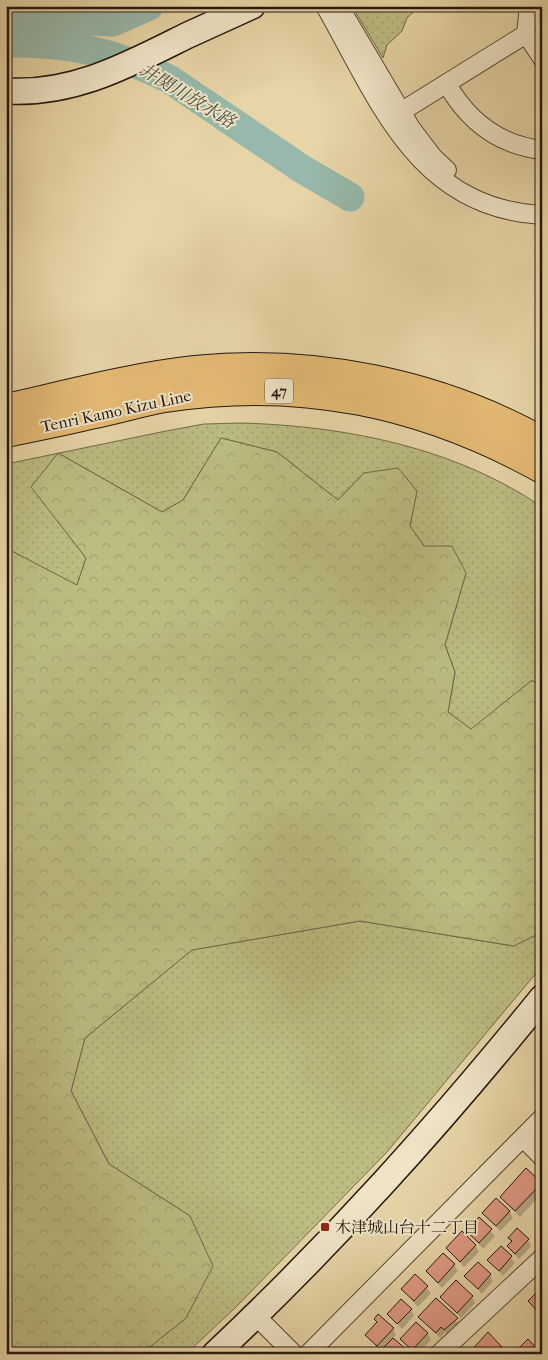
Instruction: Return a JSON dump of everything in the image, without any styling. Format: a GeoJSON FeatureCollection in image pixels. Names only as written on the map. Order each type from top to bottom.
{"type":"FeatureCollection","features":[{"type":"Feature","properties":{"kind":"main road","name":"Tenri Kamo Kizu Line"},"geometry":{"type":"LineString","coordinates":[[6,408],[129,380],[171,373],[230,368],[298,369],[366,378],[433,395],[498,419],[542,441]]}},
{"type":"Feature","properties":{"kind":"main road","name":"Tenri Kamo Kizu Line"},"geometry":{"type":"LineString","coordinates":[[6,433],[164,398],[233,391],[302,392],[363,401],[408,411],[477,436],[542,469]]}},
{"type":"Feature","properties":{"kind":"street"},"geometry":{"type":"LineString","coordinates":[[6,91],[31,92],[86,81],[120,69],[252,6]]}},
{"type":"Feature","properties":{"kind":"street"},"geometry":{"type":"LineString","coordinates":[[325,6],[395,115],[411,128],[433,158],[462,181],[496,197],[514,203],[542,207]]}},
{"type":"Feature","properties":{"kind":"street"},"geometry":{"type":"LineString","coordinates":[[339,6],[395,115],[407,147],[421,162],[454,188],[492,206],[542,215]]}},
{"type":"Feature","properties":{"kind":"street"},"geometry":{"type":"LineString","coordinates":[[529,6],[526,34],[542,58]]}},
{"type":"Feature","properties":{"kind":"street"},"geometry":{"type":"LineString","coordinates":[[395,115],[526,34]]}},
{"type":"Feature","properties":{"kind":"street"},"geometry":{"type":"LineString","coordinates":[[447,84],[462,108],[485,129],[512,144],[542,150]]}},
{"type":"Feature","properties":{"kind":"street"},"geometry":{"type":"LineString","coordinates":[[215,1354],[315,1258],[384,1185],[435,1128],[542,998]]}},
{"type":"Feature","properties":{"kind":"street"},"geometry":{"type":"LineString","coordinates":[[308,1354],[542,1118]]}},
{"type":"Feature","properties":{"kind":"street"},"geometry":{"type":"LineString","coordinates":[[523,1138],[542,1157]]}},
{"type":"Feature","properties":{"kind":"street"},"geometry":{"type":"LineString","coordinates":[[440,1354],[542,1258]]}},
{"type":"Feature","properties":{"kind":"street"},"geometry":{"type":"LineString","coordinates":[[256,1316],[294,1354]]}},
{"type":"Feature","properties":{"kind":"green space"},"geometry":{"type":"Polygon","coordinates":[[[352,6],[420,6],[407,18],[402,31],[387,45],[383,58],[352,6]]]}},
{"type":"Feature","properties":{"kind":"green space"},"geometry":{"type":"Polygon","coordinates":[[[204,424],[280,425],[359,435],[397,444],[436,455],[508,486],[542,507],[542,683],[531,681],[471,730],[448,712],[455,672],[445,645],[466,573],[424,546],[410,526],[417,491],[364,473],[338,500],[277,452],[221,438],[183,500],[162,512],[58,453],[204,424]]]}},
{"type":"Feature","properties":{"kind":"green space"},"geometry":{"type":"Polygon","coordinates":[[[221,438],[277,452],[338,500],[364,473],[398,468],[417,491],[410,526],[424,546],[452,546],[466,573],[445,645],[455,672],[448,712],[471,729],[531,681],[542,683],[542,932],[514,946],[360,921],[192,950],[85,1038],[71,1091],[109,1164],[190,1216],[213,1266],[186,1318],[141,1354],[6,1354],[6,548],[77,585],[86,558],[31,487],[58,453],[162,512],[183,500],[221,438]]]}},
{"type":"Feature","properties":{"kind":"green space"},"geometry":{"type":"Polygon","coordinates":[[[58,453],[32,487],[86,558],[77,586],[6,548],[6,464],[58,453]]]}},
{"type":"Feature","properties":{"kind":"green space"},"geometry":{"type":"Polygon","coordinates":[[[360,921],[513,946],[542,932],[542,966],[387,1152],[237,1306],[186,1354],[141,1354],[186,1318],[190,1216],[109,1164],[71,1091],[85,1038],[192,950],[360,921]]]}},
{"type":"Feature","properties":{"kind":"building"},"geometry":{"type":"Polygon","coordinates":[[[526,1168],[542,1183],[515,1211],[500,1197],[526,1168]]]}},
{"type":"Feature","properties":{"kind":"building"},"geometry":{"type":"Polygon","coordinates":[[[496,1198],[510,1211],[496,1226],[482,1213],[496,1198]]]}},
{"type":"Feature","properties":{"kind":"building"},"geometry":{"type":"Polygon","coordinates":[[[479,1217],[492,1229],[479,1243],[466,1231],[479,1217]]]}},
{"type":"Feature","properties":{"kind":"building"},"geometry":{"type":"Polygon","coordinates":[[[517,1228],[529,1239],[515,1254],[507,1246],[512,1241],[508,1238],[517,1228]]]}},
{"type":"Feature","properties":{"kind":"building"},"geometry":{"type":"Polygon","coordinates":[[[462,1231],[476,1245],[460,1262],[446,1248],[462,1231]]]}},
{"type":"Feature","properties":{"kind":"building"},"geometry":{"type":"Polygon","coordinates":[[[501,1246],[512,1256],[499,1271],[487,1260],[501,1246]]]}},
{"type":"Feature","properties":{"kind":"building"},"geometry":{"type":"Polygon","coordinates":[[[443,1253],[455,1264],[438,1283],[426,1271],[443,1253]]]}},
{"type":"Feature","properties":{"kind":"building"},"geometry":{"type":"Polygon","coordinates":[[[478,1262],[491,1274],[478,1289],[464,1276],[478,1262]]]}},
{"type":"Feature","properties":{"kind":"building"},"geometry":{"type":"Polygon","coordinates":[[[415,1274],[428,1286],[414,1301],[401,1289],[415,1274]]]}},
{"type":"Feature","properties":{"kind":"building"},"geometry":{"type":"Polygon","coordinates":[[[456,1280],[473,1296],[457,1313],[440,1297],[456,1280]]]}},
{"type":"Feature","properties":{"kind":"building"},"geometry":{"type":"Polygon","coordinates":[[[542,1287],[542,1312],[540,1314],[528,1301],[542,1287]]]}},
{"type":"Feature","properties":{"kind":"building"},"geometry":{"type":"Polygon","coordinates":[[[436,1298],[458,1318],[444,1330],[441,1327],[436,1333],[418,1317],[436,1298]]]}},
{"type":"Feature","properties":{"kind":"building"},"geometry":{"type":"Polygon","coordinates":[[[401,1299],[412,1309],[397,1324],[387,1314],[401,1299]]]}},
{"type":"Feature","properties":{"kind":"building"},"geometry":{"type":"Polygon","coordinates":[[[378,1314],[394,1328],[377,1346],[365,1335],[377,1322],[374,1319],[378,1314]]]}},
{"type":"Feature","properties":{"kind":"building"},"geometry":{"type":"Polygon","coordinates":[[[416,1322],[428,1333],[412,1350],[400,1339],[416,1322]]]}},
{"type":"Feature","properties":{"kind":"building"},"geometry":{"type":"Polygon","coordinates":[[[488,1332],[502,1347],[495,1354],[468,1354],[488,1332]]]}},
{"type":"Feature","properties":{"kind":"building"},"geometry":{"type":"Polygon","coordinates":[[[393,1338],[407,1350],[403,1354],[381,1354],[379,1352],[393,1338]]]}},
{"type":"Feature","properties":{"kind":"building"},"geometry":{"type":"Polygon","coordinates":[[[528,1339],[542,1354],[513,1354],[528,1339]]]}},
{"type":"Feature","properties":{"kind":"waterway"},"geometry":{"type":"LineString","coordinates":[[6,17],[113,22],[149,6]]}},
{"type":"Feature","properties":{"kind":"waterway","name":"井関川放水路"},"geometry":{"type":"LineString","coordinates":[[6,43],[49,44],[90,50],[110,55],[149,70],[169,79],[302,169],[350,197]]}},
{"type":"Feature","properties":{"kind":"place","name":"木津城山台十二丁目"},"geometry":{"type":"Point","coordinates":[325,1227]}}]}
